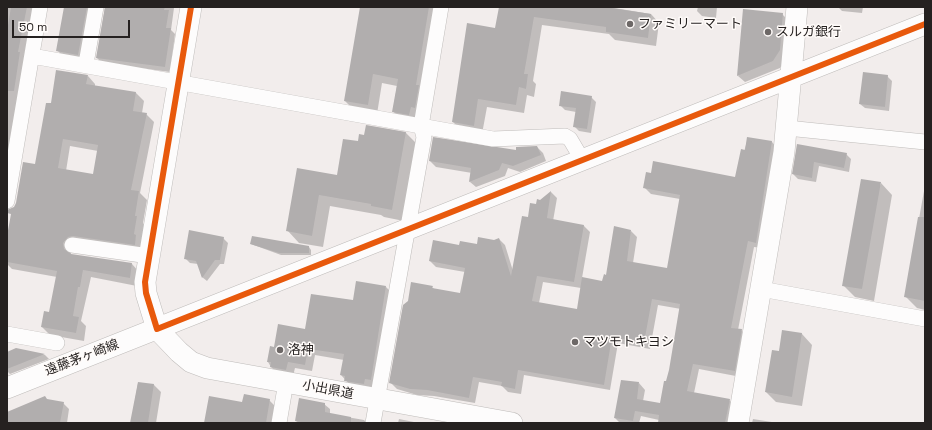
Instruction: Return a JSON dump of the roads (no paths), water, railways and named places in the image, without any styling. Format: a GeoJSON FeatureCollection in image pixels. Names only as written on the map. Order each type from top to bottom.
{"type":"FeatureCollection","features":[{"type":"Feature","properties":{"kind":"street"},"geometry":{"type":"LineString","coordinates":[[7,201],[13,130],[32,56],[40,7]]}},
{"type":"Feature","properties":{"kind":"street"},"geometry":{"type":"LineString","coordinates":[[86,58],[96,7]]}},
{"type":"Feature","properties":{"kind":"street"},"geometry":{"type":"LineString","coordinates":[[157,329],[146,293],[146,282],[149,256],[191,7]]}},
{"type":"Feature","properties":{"kind":"street"},"geometry":{"type":"LineString","coordinates":[[373,423],[424,137],[421,126],[441,7]]}},
{"type":"Feature","properties":{"kind":"street"},"geometry":{"type":"LineString","coordinates":[[738,423],[787,128],[797,7]]}},
{"type":"Feature","properties":{"kind":"street","name":"遠藤茅ヶ崎線"},"geometry":{"type":"LineString","coordinates":[[7,388],[582,161],[792,75],[925,24]]}},
{"type":"Feature","properties":{"kind":"street"},"geometry":{"type":"LineString","coordinates":[[32,56],[493,139],[565,136],[570,138],[582,161]]}},
{"type":"Feature","properties":{"kind":"street"},"geometry":{"type":"LineString","coordinates":[[787,128],[925,142]]}},
{"type":"Feature","properties":{"kind":"street"},"geometry":{"type":"LineString","coordinates":[[72,245],[149,256]]}},
{"type":"Feature","properties":{"kind":"street"},"geometry":{"type":"LineString","coordinates":[[761,289],[925,319]]}},
{"type":"Feature","properties":{"kind":"street","name":"小出県道"},"geometry":{"type":"LineString","coordinates":[[157,329],[191,362],[207,368],[512,423]]}},
{"type":"Feature","properties":{"kind":"street"},"geometry":{"type":"LineString","coordinates":[[7,334],[57,343]]}},
{"type":"Feature","properties":{"kind":"street"},"geometry":{"type":"LineString","coordinates":[[279,423],[286,382]]}},
{"type":"Feature","properties":{"kind":"place","name":"ファミリーマート"},"geometry":{"type":"Point","coordinates":[630,24]}},
{"type":"Feature","properties":{"kind":"place","name":"スルガ銀行"},"geometry":{"type":"Point","coordinates":[768,32]}},
{"type":"Feature","properties":{"kind":"place","name":"マツモトキヨシ"},"geometry":{"type":"Point","coordinates":[575,342]}},
{"type":"Feature","properties":{"kind":"place","name":"洛神"},"geometry":{"type":"Point","coordinates":[280,350]}}]}
